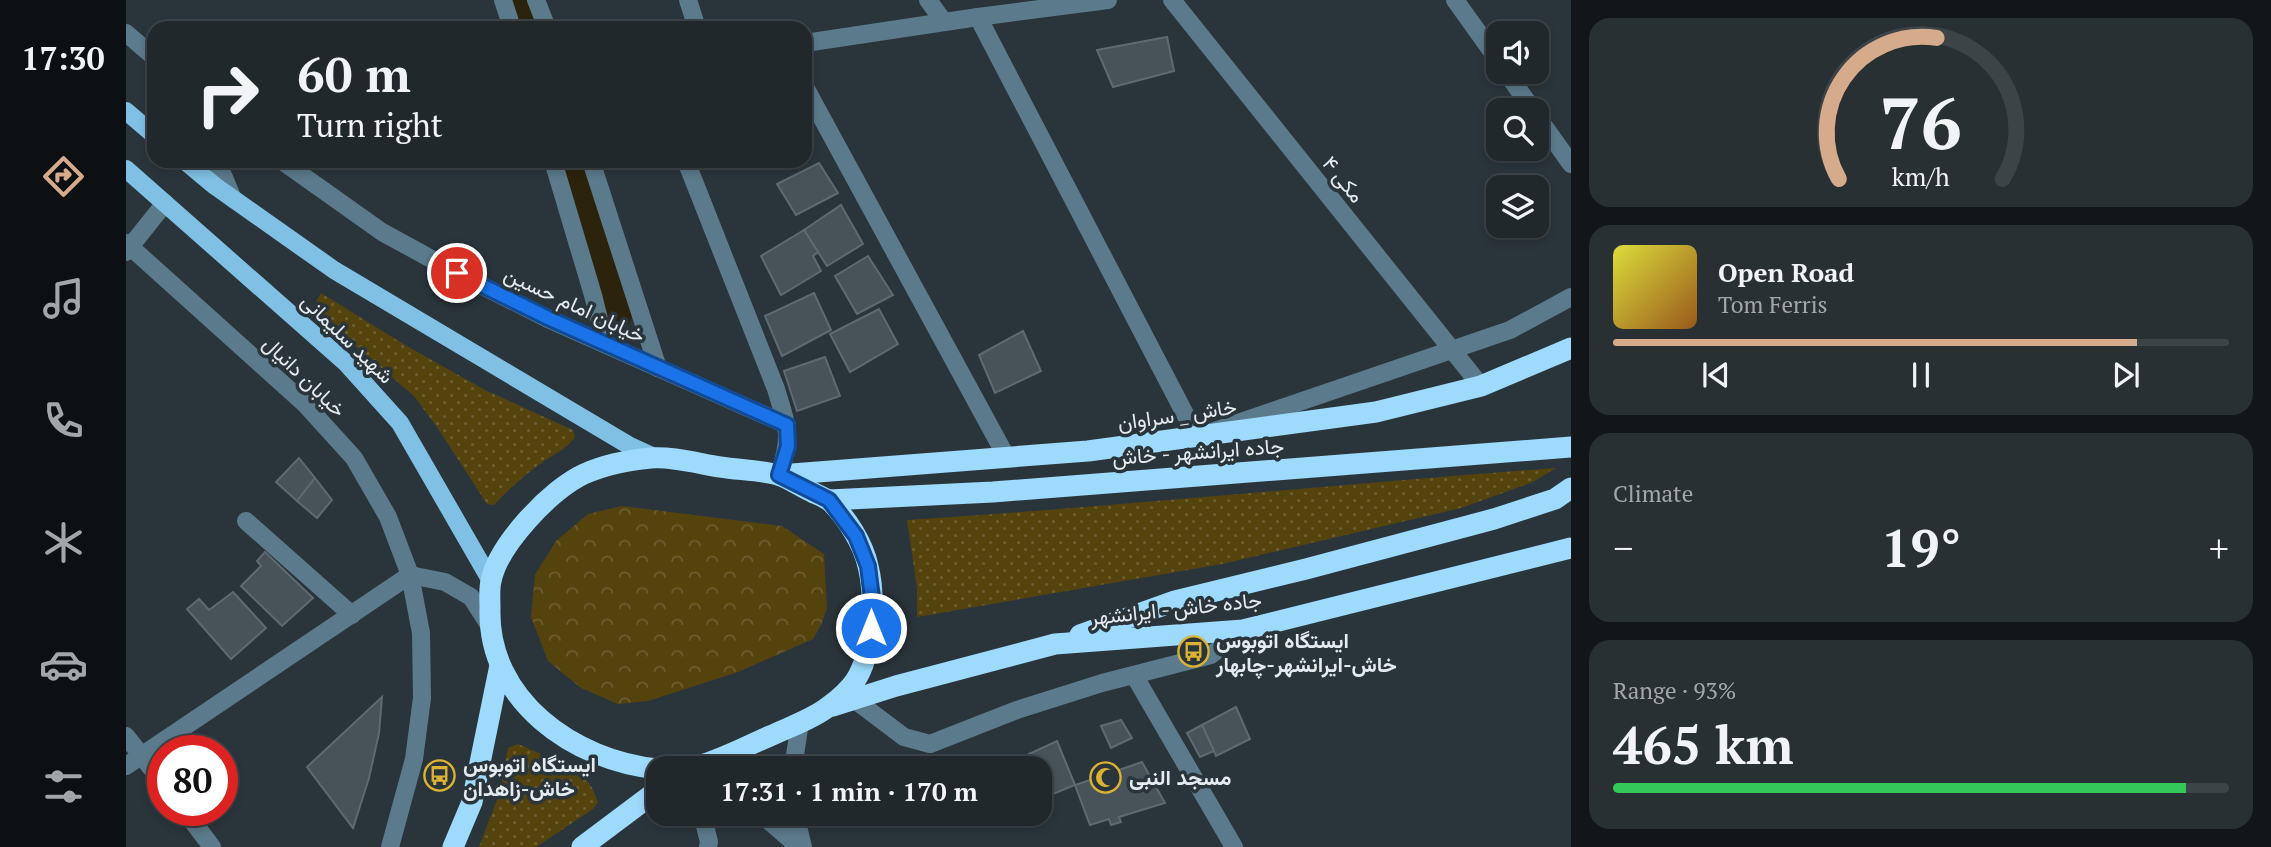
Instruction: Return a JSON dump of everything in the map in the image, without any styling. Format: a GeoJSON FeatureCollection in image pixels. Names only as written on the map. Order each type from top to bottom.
{"type":"FeatureCollection","features":[{"type":"Feature","properties":{"kind":"highway","name":"خاش _ سراوان"},"geometry":{"type":"LineString","coordinates":[[779,475],[1088,451],[1376,412],[1480,386],[1571,348]]}},
{"type":"Feature","properties":{"kind":"highway","name":"جاده ایرانشهر - خاش"},"geometry":{"type":"LineString","coordinates":[[829,500],[993,492],[1571,447]]}},
{"type":"Feature","properties":{"kind":"highway"},"geometry":{"type":"LineString","coordinates":[[646,768],[601,757],[545,724],[522,701],[500,665],[489,625],[491,581],[501,556],[522,526],[546,501],[582,475],[614,464],[654,457],[779,475],[829,500],[856,536],[868,566],[872,598],[871,628],[866,655],[855,682],[828,708],[723,756]]}},
{"type":"Feature","properties":{"kind":"highway"},"geometry":{"type":"LineString","coordinates":[[1055,644],[1175,601],[1494,519],[1555,499],[1571,488]]}},
{"type":"Feature","properties":{"kind":"highway","name":"جاده خاش - ایرانشهر"},"geometry":{"type":"LineString","coordinates":[[828,708],[896,686],[1055,644],[1243,630],[1571,548]]}},
{"type":"Feature","properties":{"kind":"highway"},"geometry":{"type":"LineString","coordinates":[[453,847],[472,802],[500,665]]}},
{"type":"Feature","properties":{"kind":"highway"},"geometry":{"type":"LineString","coordinates":[[582,847],[646,799]]}},
{"type":"Feature","properties":{"kind":"main road"},"geometry":{"type":"LineString","coordinates":[[126,111],[147,129]]}},
{"type":"Feature","properties":{"kind":"main road","name":"شهید سلیمانی"},"geometry":{"type":"LineString","coordinates":[[194,168],[334,270],[630,446],[654,457]]}},
{"type":"Feature","properties":{"kind":"main road","name":"شهید سلیمانی"},"geometry":{"type":"LineString","coordinates":[[126,169],[346,363],[400,424],[491,581]]}},
{"type":"Feature","properties":{"kind":"street"},"geometry":{"type":"LineString","coordinates":[[503,0],[510,21]]}},
{"type":"Feature","properties":{"kind":"street"},"geometry":{"type":"LineString","coordinates":[[536,0],[544,21]]}},
{"type":"Feature","properties":{"kind":"street"},"geometry":{"type":"LineString","coordinates":[[688,0],[695,21]]}},
{"type":"Feature","properties":{"kind":"street"},"geometry":{"type":"LineString","coordinates":[[928,0],[944,22]]}},
{"type":"Feature","properties":{"kind":"street"},"geometry":{"type":"LineString","coordinates":[[812,42],[1108,0]]}},
{"type":"Feature","properties":{"kind":"street","name":"مکی ۴"},"geometry":{"type":"LineString","coordinates":[[1172,0],[1480,386]]}},
{"type":"Feature","properties":{"kind":"street"},"geometry":{"type":"LineString","coordinates":[[1455,0],[1486,43]]}},
{"type":"Feature","properties":{"kind":"street"},"geometry":{"type":"LineString","coordinates":[[978,17],[1197,436],[1510,330],[1571,298]]}},
{"type":"Feature","properties":{"kind":"street"},"geometry":{"type":"LineString","coordinates":[[126,33],[147,51]]}},
{"type":"Feature","properties":{"kind":"street"},"geometry":{"type":"LineString","coordinates":[[812,100],[1007,458]]}},
{"type":"Feature","properties":{"kind":"street"},"geometry":{"type":"LineString","coordinates":[[1549,133],[1571,164]]}},
{"type":"Feature","properties":{"kind":"street"},"geometry":{"type":"LineString","coordinates":[[220,168],[233,199]]}},
{"type":"Feature","properties":{"kind":"street","name":"خیابان امام حسین"},"geometry":{"type":"LineString","coordinates":[[292,168],[382,232],[537,313],[787,425]]}},
{"type":"Feature","properties":{"kind":"street"},"geometry":{"type":"LineString","coordinates":[[555,168],[605,344]]}},
{"type":"Feature","properties":{"kind":"street"},"geometry":{"type":"LineString","coordinates":[[593,168],[658,368]]}},
{"type":"Feature","properties":{"kind":"street"},"geometry":{"type":"LineString","coordinates":[[689,168],[776,389],[787,425],[788,446],[779,475]]}},
{"type":"Feature","properties":{"kind":"street"},"geometry":{"type":"LineString","coordinates":[[127,247],[165,202]]}},
{"type":"Feature","properties":{"kind":"street","name":"خیابان دانیال"},"geometry":{"type":"LineString","coordinates":[[127,247],[304,403],[354,458],[388,517],[410,575],[421,633],[422,698],[414,759],[390,847]]}},
{"type":"Feature","properties":{"kind":"street"},"geometry":{"type":"LineString","coordinates":[[246,521],[352,615]]}},
{"type":"Feature","properties":{"kind":"street"},"geometry":{"type":"LineString","coordinates":[[126,736],[134,761],[410,575],[446,582],[471,597],[489,625]]}},
{"type":"Feature","properties":{"kind":"street"},"geometry":{"type":"LineString","coordinates":[[855,700],[904,737],[930,744],[1017,710],[1102,683],[1211,655],[1243,630]]}},
{"type":"Feature","properties":{"kind":"street"},"geometry":{"type":"LineString","coordinates":[[1134,675],[1234,847]]}},
{"type":"Feature","properties":{"kind":"street"},"geometry":{"type":"LineString","coordinates":[[795,756],[800,722]]}},
{"type":"Feature","properties":{"kind":"street"},"geometry":{"type":"LineString","coordinates":[[196,826],[212,847]]}},
{"type":"Feature","properties":{"kind":"street"},"geometry":{"type":"LineString","coordinates":[[705,826],[708,847]]}},
{"type":"Feature","properties":{"kind":"street"},"geometry":{"type":"LineString","coordinates":[[776,826],[801,847]]}},
{"type":"Feature","properties":{"kind":"street"},"geometry":{"type":"LineString","coordinates":[[797,826],[801,847]]}},
{"type":"Feature","properties":{"kind":"green space"},"geometry":{"type":"Polygon","coordinates":[[[321,293],[485,390],[573,430],[575,437],[563,449],[522,478],[494,505],[487,504],[414,396],[312,309],[321,293]]]}},
{"type":"Feature","properties":{"kind":"green space"},"geometry":{"type":"Polygon","coordinates":[[[1556,468],[1533,482],[1461,508],[1222,564],[917,617],[917,588],[907,520],[1556,468]]]}},
{"type":"Feature","properties":{"kind":"green space"},"geometry":{"type":"Polygon","coordinates":[[[622,506],[782,526],[824,554],[827,608],[813,639],[738,672],[648,701],[618,704],[581,688],[548,661],[531,617],[535,575],[556,541],[588,514],[622,506]]]}},
{"type":"Feature","properties":{"kind":"green space"},"geometry":{"type":"Polygon","coordinates":[[[518,744],[583,778],[588,782],[598,802],[593,809],[536,847],[479,847],[500,792],[508,748],[518,744]]]}},
{"type":"Feature","properties":{"kind":"building"},"geometry":{"type":"Polygon","coordinates":[[[1167,37],[1174,71],[1113,87],[1097,50],[1167,37]]]}},
{"type":"Feature","properties":{"kind":"building"},"geometry":{"type":"Polygon","coordinates":[[[819,163],[838,193],[796,215],[777,184],[819,163]]]}},
{"type":"Feature","properties":{"kind":"building"},"geometry":{"type":"Polygon","coordinates":[[[841,205],[863,244],[827,266],[804,230],[841,205]]]}},
{"type":"Feature","properties":{"kind":"building"},"geometry":{"type":"Polygon","coordinates":[[[804,230],[818,252],[813,256],[821,271],[781,295],[761,256],[804,230]]]}},
{"type":"Feature","properties":{"kind":"building"},"geometry":{"type":"Polygon","coordinates":[[[868,256],[893,295],[857,314],[835,276],[868,256]]]}},
{"type":"Feature","properties":{"kind":"building"},"geometry":{"type":"Polygon","coordinates":[[[814,293],[831,330],[782,356],[765,316],[814,293]]]}},
{"type":"Feature","properties":{"kind":"building"},"geometry":{"type":"Polygon","coordinates":[[[879,309],[898,344],[850,372],[830,334],[879,309]]]}},
{"type":"Feature","properties":{"kind":"building"},"geometry":{"type":"Polygon","coordinates":[[[1023,331],[1041,371],[995,393],[979,355],[1023,331]]]}},
{"type":"Feature","properties":{"kind":"building"},"geometry":{"type":"Polygon","coordinates":[[[825,357],[840,396],[797,411],[784,371],[825,357]]]}},
{"type":"Feature","properties":{"kind":"building"},"geometry":{"type":"Polygon","coordinates":[[[299,458],[315,478],[297,501],[276,482],[299,458]]]}},
{"type":"Feature","properties":{"kind":"building"},"geometry":{"type":"Polygon","coordinates":[[[315,478],[332,500],[317,518],[297,501],[315,478]]]}},
{"type":"Feature","properties":{"kind":"building"},"geometry":{"type":"Polygon","coordinates":[[[265,552],[313,598],[282,626],[241,586],[261,566],[257,561],[265,552]]]}},
{"type":"Feature","properties":{"kind":"building"},"geometry":{"type":"Polygon","coordinates":[[[233,592],[266,628],[231,659],[187,609],[199,599],[209,610],[233,592]]]}},
{"type":"Feature","properties":{"kind":"building"},"geometry":{"type":"Polygon","coordinates":[[[382,697],[379,733],[369,778],[353,828],[307,767],[382,697]]]}},
{"type":"Feature","properties":{"kind":"building"},"geometry":{"type":"Polygon","coordinates":[[[1236,707],[1250,739],[1216,756],[1202,725],[1236,707]]]}},
{"type":"Feature","properties":{"kind":"building"},"geometry":{"type":"Polygon","coordinates":[[[1121,720],[1132,738],[1111,748],[1101,726],[1121,720]]]}},
{"type":"Feature","properties":{"kind":"building"},"geometry":{"type":"Polygon","coordinates":[[[1202,725],[1214,751],[1200,757],[1187,733],[1202,725]]]}},
{"type":"Feature","properties":{"kind":"building"},"geometry":{"type":"Polygon","coordinates":[[[1057,741],[1075,785],[1053,794],[1052,756],[1029,754],[1057,741]]]}},
{"type":"Feature","properties":{"kind":"building"},"geometry":{"type":"Polygon","coordinates":[[[1142,762],[1165,803],[1119,817],[1121,822],[1111,825],[1109,819],[1090,825],[1075,785],[1142,762]]]}},
{"type":"Feature","properties":{"kind":"waterway"},"geometry":{"type":"LineString","coordinates":[[524,0],[532,21]]}},
{"type":"Feature","properties":{"kind":"waterway"},"geometry":{"type":"LineString","coordinates":[[575,168],[620,315]]}},
{"type":"Feature","properties":{"kind":"place","name":"ایستگاه اتوبوس خاش-ایرانشهر-چابهار"},"geometry":{"type":"Point","coordinates":[1193,652]}},
{"type":"Feature","properties":{"kind":"place","name":"ایستگاه اتوبوس خاش-زاهدان"},"geometry":{"type":"Point","coordinates":[440,776]}},
{"type":"Feature","properties":{"kind":"place","name":"مسجد النبی"},"geometry":{"type":"Point","coordinates":[1106,777]}},
{"type":"Feature","properties":{"kind":"route"},"geometry":{"type":"LineString","coordinates":[[457,273],[548,318],[787,425],[788,446],[779,475],[829,500],[856,536],[868,566],[872,598],[871,628]]}}]}
